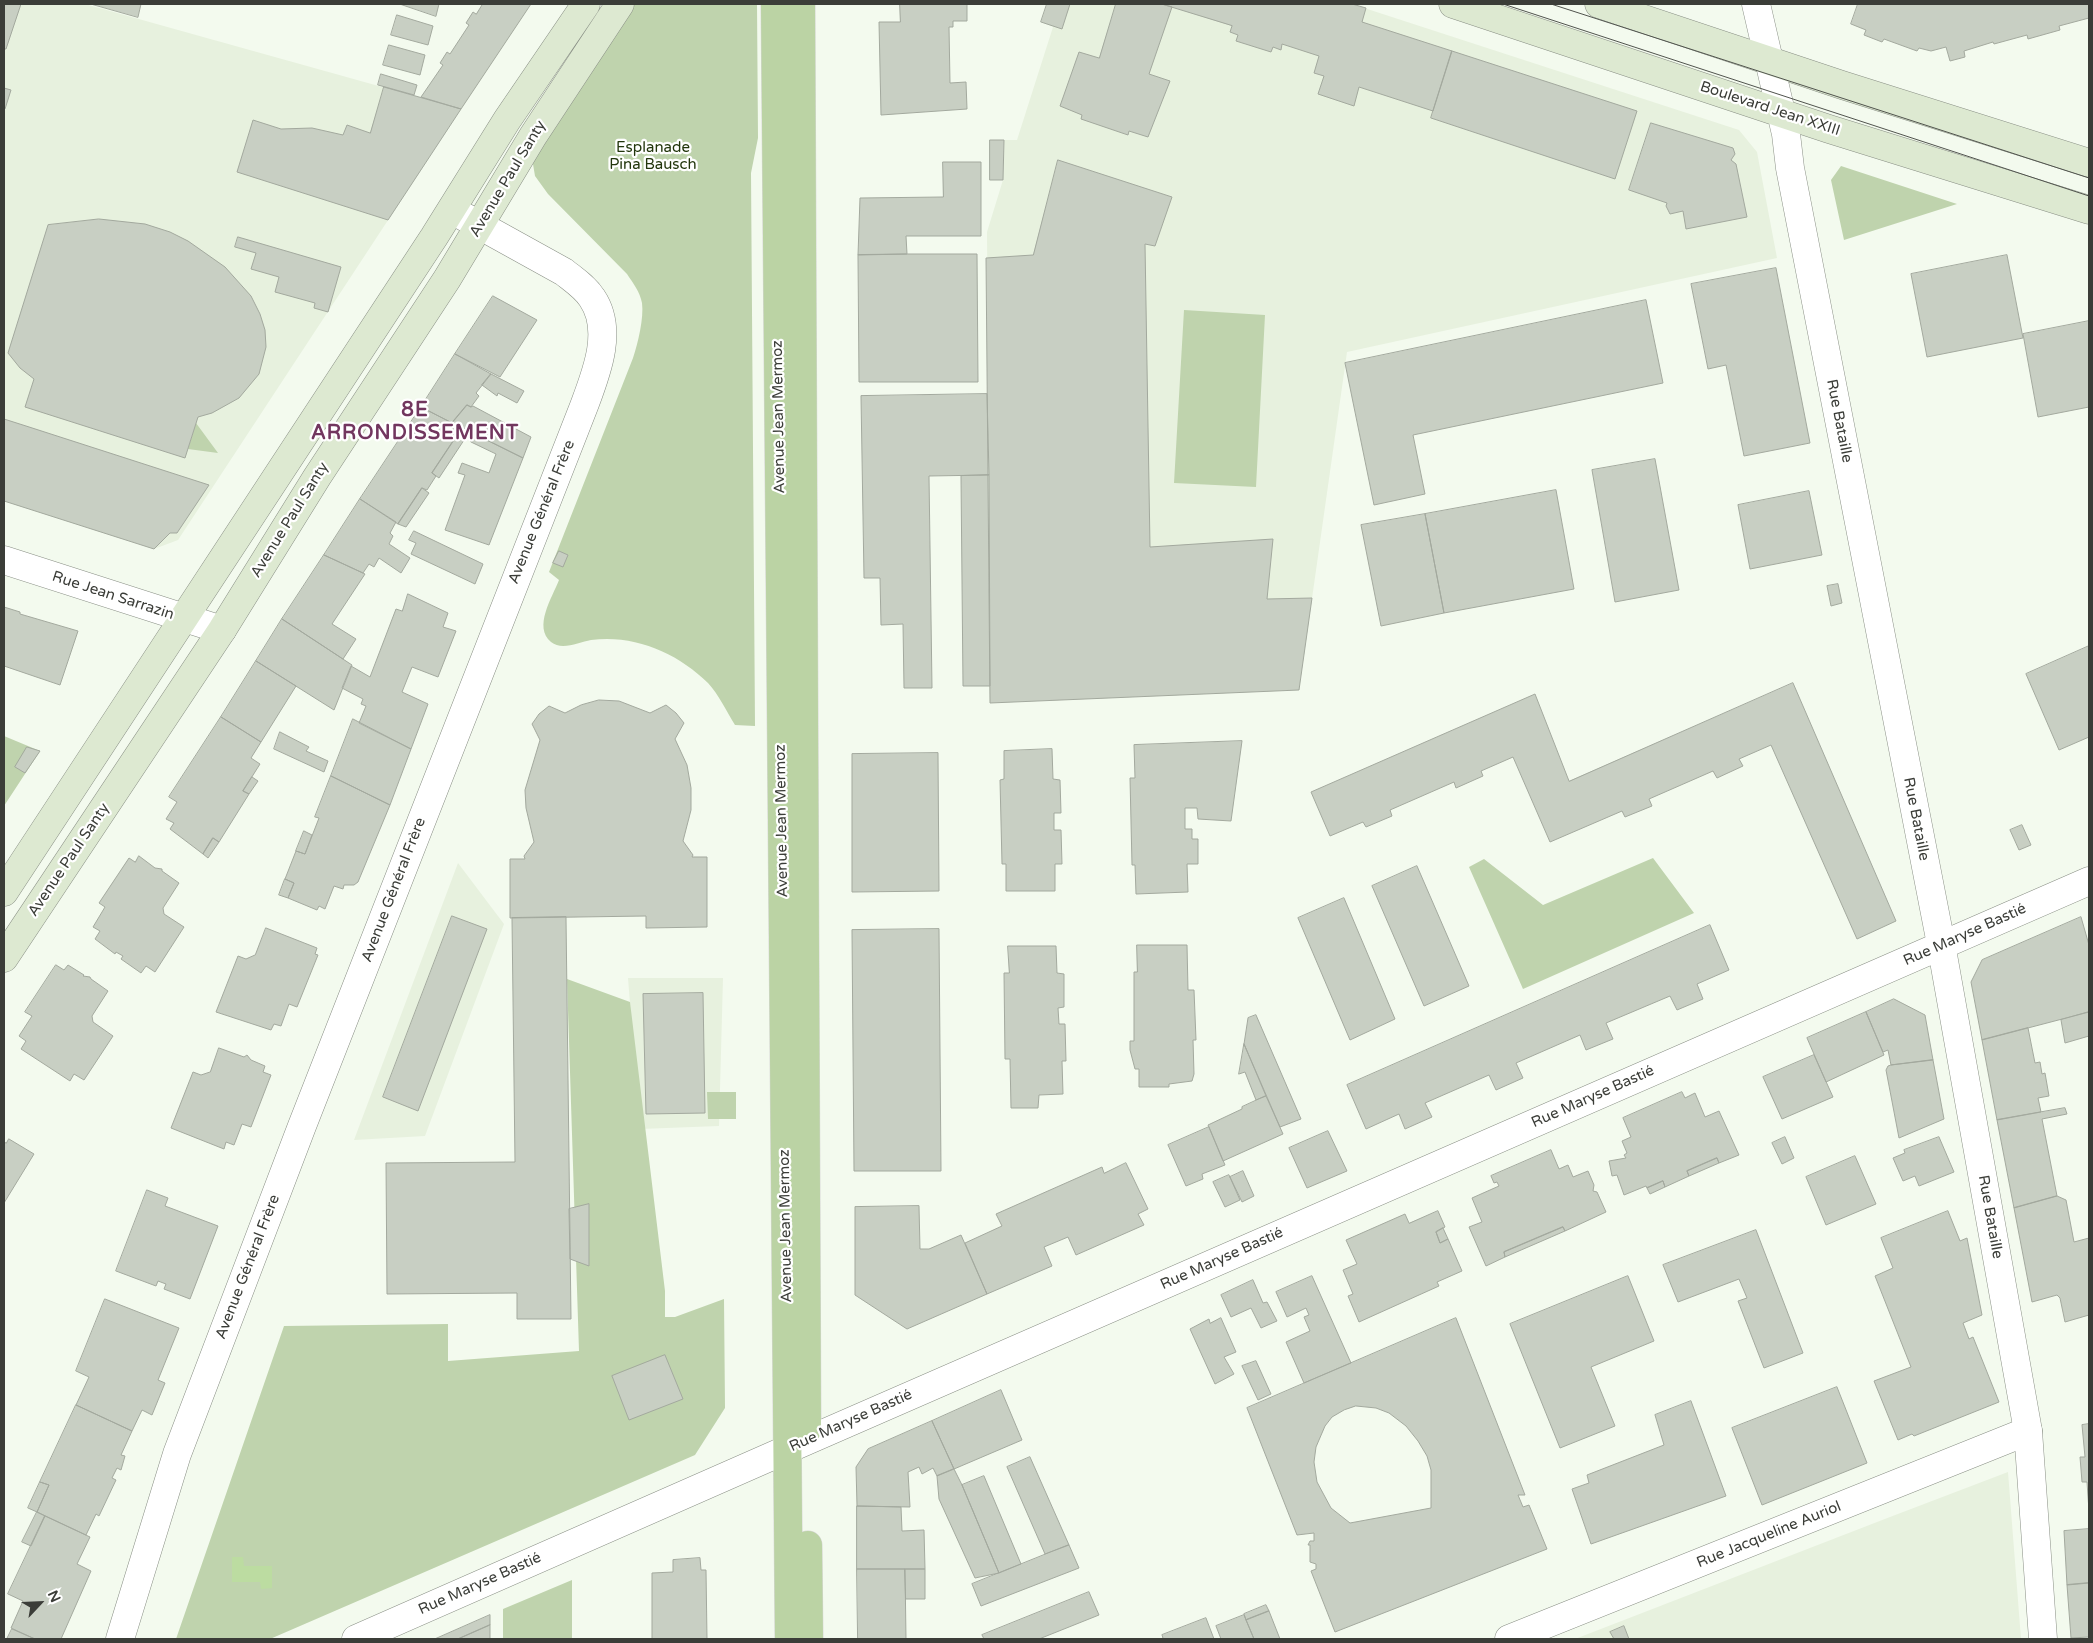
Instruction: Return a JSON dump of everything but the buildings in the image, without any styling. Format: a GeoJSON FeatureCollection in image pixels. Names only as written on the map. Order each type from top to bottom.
{"type":"FeatureCollection","features":[{"type":"Feature","properties":{"kind":"main road","name":"Avenue Paul Santy"},"geometry":{"type":"LineString","coordinates":[[4,892],[452,210],[507,120],[586,4]]}},
{"type":"Feature","properties":{"kind":"main road","name":"Avenue Paul Santy"},"geometry":{"type":"LineString","coordinates":[[4,958],[222,630],[317,477],[480,225],[533,136],[620,4]]}},
{"type":"Feature","properties":{"kind":"main road","name":"Avenue Jean Mermoz"},"geometry":{"type":"LineString","coordinates":[[774,4],[798,1444],[809,1639]]}},
{"type":"Feature","properties":{"kind":"main road","name":"Avenue Jean Mermoz"},"geometry":{"type":"LineString","coordinates":[[790,1639],[798,1444],[801,4]]}},
{"type":"Feature","properties":{"kind":"main road","name":"Boulevard Jean XXIII"},"geometry":{"type":"LineString","coordinates":[[1453,4],[1780,112],[2089,210]]}},
{"type":"Feature","properties":{"kind":"main road"},"geometry":{"type":"LineString","coordinates":[[1599,4],[1769,61],[2089,163]]}},
{"type":"Feature","properties":{"kind":"street","name":"Rue Bataille"},"geometry":{"type":"LineString","coordinates":[[1756,4],[1786,134],[1794,186],[1941,944],[2028,1432],[2043,1639]]}},
{"type":"Feature","properties":{"kind":"street","name":"Avenue Général Frère"},"geometry":{"type":"LineString","coordinates":[[120,1639],[177,1454],[309,1107],[580,416],[602,349],[601,322],[593,299],[581,285],[564,272],[452,210]]}},
{"type":"Feature","properties":{"kind":"street","name":"Rue Jean Sarrazin"},"geometry":{"type":"LineString","coordinates":[[4,560],[222,630]]}},
{"type":"Feature","properties":{"kind":"street","name":"Rue Maryse Bastié"},"geometry":{"type":"LineString","coordinates":[[356,1639],[1941,944],[2089,881]]}},
{"type":"Feature","properties":{"kind":"street","name":"Rue Jacqueline Auriol"},"geometry":{"type":"LineString","coordinates":[[1509,1639],[2028,1432]]}},
{"type":"Feature","properties":{"kind":"shaded area"},"geometry":{"type":"Polygon","coordinates":[[[4,4],[85,4],[461,109],[178,540],[154,549],[4,501],[4,4]]]}},
{"type":"Feature","properties":{"kind":"shaded area"},"geometry":{"type":"Polygon","coordinates":[[[1047,4],[1352,4],[1739,130],[1757,152],[1777,258],[1347,352],[1299,690],[990,703],[987,232],[1003,180],[1004,140],[1017,140],[1053,27],[1041,22],[1047,4]]]}},
{"type":"Feature","properties":{"kind":"shaded area"},"geometry":{"type":"Polygon","coordinates":[[[458,863],[504,924],[425,1136],[354,1140],[458,863]]]}},
{"type":"Feature","properties":{"kind":"shaded area"},"geometry":{"type":"Polygon","coordinates":[[[628,978],[723,978],[719,1126],[640,1129],[628,978]]]}},
{"type":"Feature","properties":{"kind":"shaded area"},"geometry":{"type":"Polygon","coordinates":[[[2008,1472],[2021,1639],[1575,1639],[1890,1517],[2008,1472]]]}},
{"type":"Feature","properties":{"kind":"shaded area"},"geometry":{"type":"Polygon","coordinates":[[[232,1557],[243,1557],[244,1566],[272,1566],[272,1588],[261,1589],[260,1582],[232,1582],[232,1557]]]}},
{"type":"Feature","properties":{"kind":"green space","name":"Esplanade Pina Bausch"},"geometry":{"type":"Polygon","coordinates":[[[635,4],[757,4],[758,138],[751,173],[755,726],[735,725],[708,683],[683,663],[654,648],[639,643],[607,639],[560,646],[551,642],[546,636],[544,629],[546,612],[559,580],[549,572],[633,358],[640,330],[642,303],[640,295],[627,274],[548,194],[535,176],[533,164],[536,152],[635,4]]]}},
{"type":"Feature","properties":{"kind":"green space"},"geometry":{"type":"Polygon","coordinates":[[[1841,166],[1957,204],[1844,240],[1831,180],[1841,166]]]}},
{"type":"Feature","properties":{"kind":"green space"},"geometry":{"type":"Polygon","coordinates":[[[1184,310],[1265,315],[1256,487],[1174,483],[1184,310]]]}},
{"type":"Feature","properties":{"kind":"green space"},"geometry":{"type":"Polygon","coordinates":[[[196,423],[218,453],[188,449],[196,423]]]}},
{"type":"Feature","properties":{"kind":"green space"},"geometry":{"type":"Polygon","coordinates":[[[4,736],[40,751],[4,806],[4,736]]]}},
{"type":"Feature","properties":{"kind":"green space"},"geometry":{"type":"Polygon","coordinates":[[[1653,858],[1694,913],[1523,989],[1469,867],[1484,859],[1543,905],[1653,858]]]}},
{"type":"Feature","properties":{"kind":"green space"},"geometry":{"type":"Polygon","coordinates":[[[567,979],[630,1002],[665,1291],[665,1317],[675,1317],[724,1299],[725,1408],[695,1455],[270,1639],[176,1639],[284,1326],[448,1324],[448,1361],[579,1351],[567,979]]]}},
{"type":"Feature","properties":{"kind":"green space"},"geometry":{"type":"Polygon","coordinates":[[[707,1092],[736,1092],[736,1119],[708,1119],[707,1092]]]}},
{"type":"Feature","properties":{"kind":"green space"},"geometry":{"type":"Polygon","coordinates":[[[572,1580],[572,1639],[503,1639],[503,1609],[572,1580]]]}},
{"type":"Feature","properties":{"kind":"tram line"},"geometry":{"type":"LineString","coordinates":[[1503,4],[2089,196]]}},
{"type":"Feature","properties":{"kind":"tram line"},"geometry":{"type":"LineString","coordinates":[[1551,4],[2089,178]]}},
{"type":"Feature","properties":{"kind":"district","name":"8E ARRONDISSEMENT"},"geometry":{"type":"Point","coordinates":[415,422]}}]}
